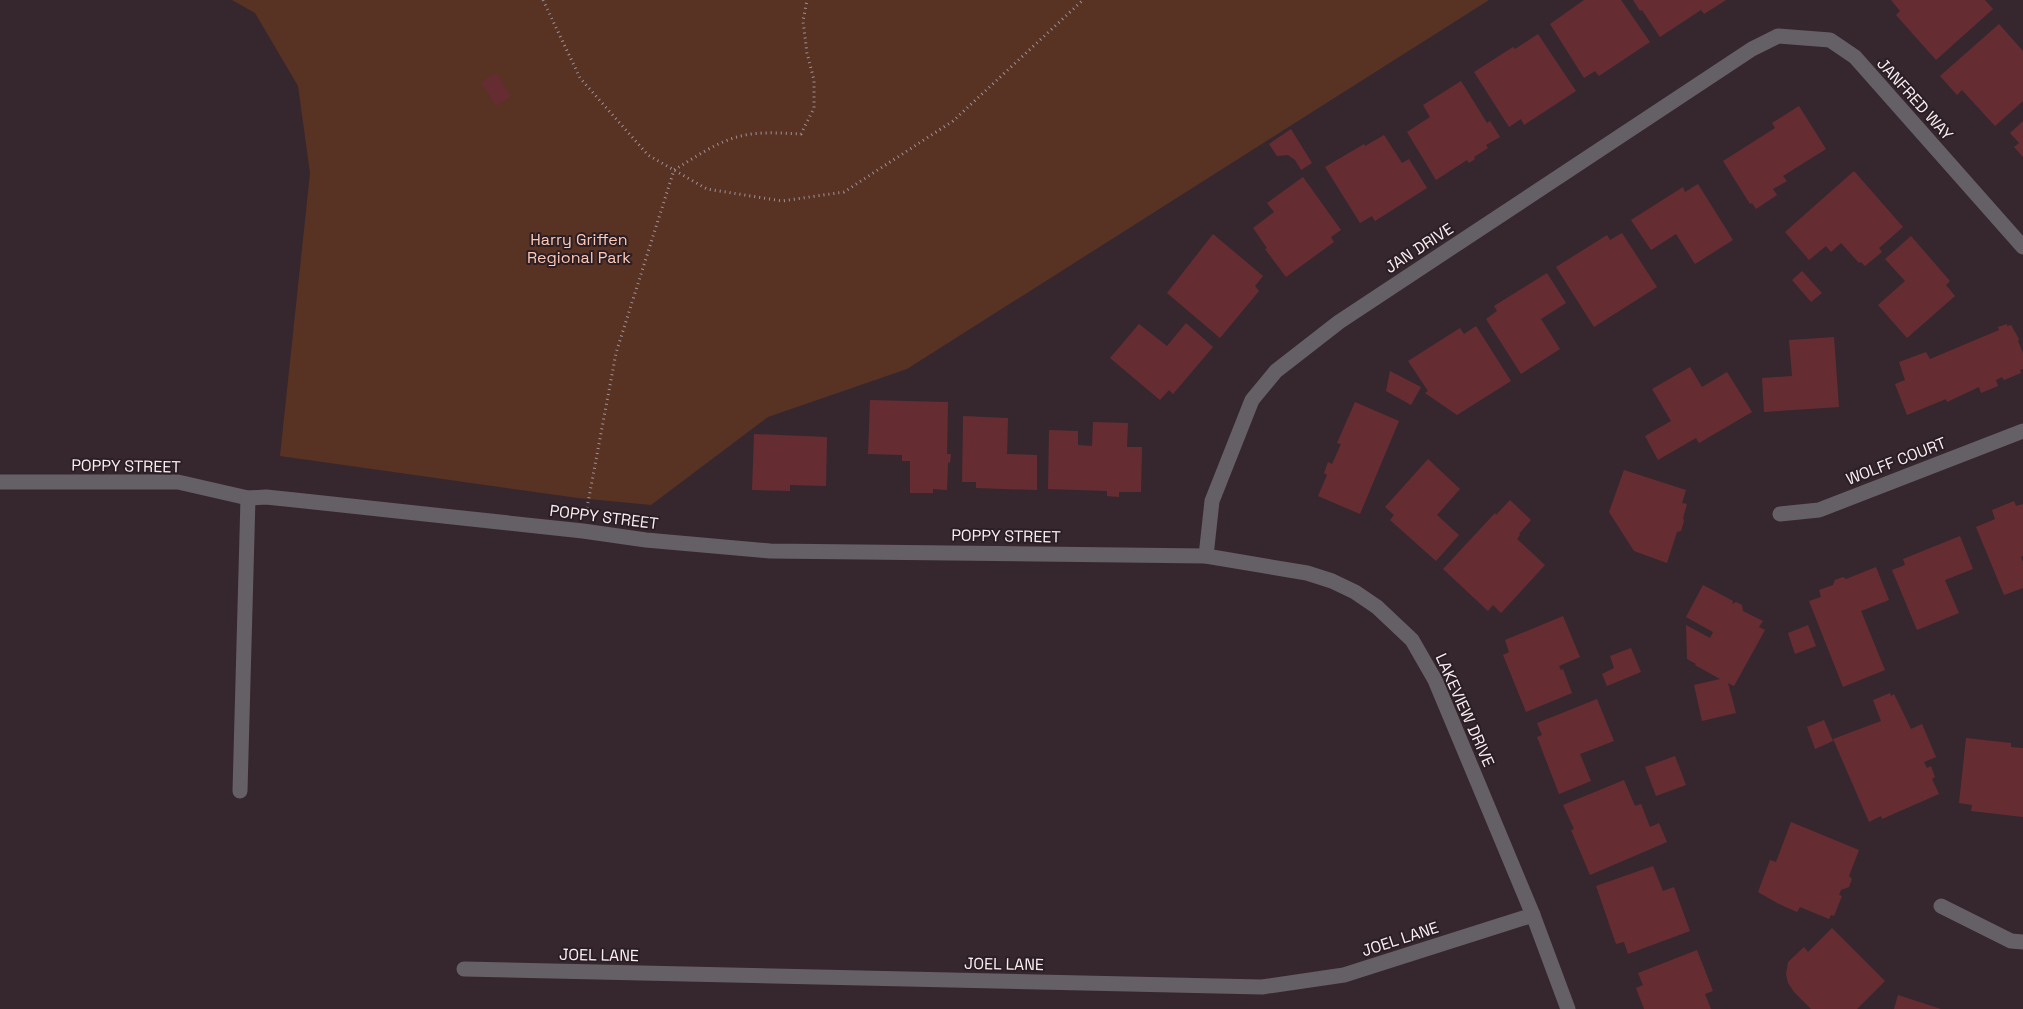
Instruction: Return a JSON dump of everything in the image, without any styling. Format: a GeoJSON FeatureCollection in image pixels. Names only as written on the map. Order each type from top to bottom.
{"type":"FeatureCollection","features":[{"type":"Feature","properties":{"kind":"street","name":"JANFRED WAY"},"geometry":{"type":"LineString","coordinates":[[1752,49],[1778,36],[1830,40],[1855,57],[2023,247]]}},
{"type":"Feature","properties":{"kind":"street","name":"JAN DRIVE"},"geometry":{"type":"LineString","coordinates":[[1206,556],[1212,501],[1252,400],[1276,371],[1339,322],[1752,49]]}},
{"type":"Feature","properties":{"kind":"street","name":"WOLFF COURT"},"geometry":{"type":"LineString","coordinates":[[1780,514],[1819,510],[2023,431]]}},
{"type":"Feature","properties":{"kind":"street","name":"POPPY STREET"},"geometry":{"type":"LineString","coordinates":[[0,482],[178,482],[248,498],[266,497],[583,531],[646,540],[770,551],[1206,556]]}},
{"type":"Feature","properties":{"kind":"street"},"geometry":{"type":"LineString","coordinates":[[240,791],[248,498]]}},
{"type":"Feature","properties":{"kind":"street","name":"LAKEVIEW DRIVE"},"geometry":{"type":"LineString","coordinates":[[1206,556],[1307,573],[1332,581],[1355,592],[1377,607],[1406,635],[1425,660],[1435,680],[1533,915],[1568,1009]]}},
{"type":"Feature","properties":{"kind":"street"},"geometry":{"type":"LineString","coordinates":[[1941,906],[2011,941],[2023,942]]}},
{"type":"Feature","properties":{"kind":"street","name":"JOEL LANE"},"geometry":{"type":"LineString","coordinates":[[464,969],[1262,987],[1344,975],[1533,915]]}},
{"type":"Feature","properties":{"kind":"path"},"geometry":{"type":"LineString","coordinates":[[543,0],[580,78],[648,155],[707,189],[782,201],[844,192],[953,122],[1083,0]]}},
{"type":"Feature","properties":{"kind":"path"},"geometry":{"type":"LineString","coordinates":[[583,531],[616,353],[674,170],[702,152],[737,137],[769,133],[800,134],[814,108],[814,80],[807,53],[803,21],[806,0]]}},
{"type":"Feature","properties":{"kind":"green space","name":"Harry Griffen Regional Park"},"geometry":{"type":"Polygon","coordinates":[[[232,0],[1489,0],[907,369],[768,417],[651,505],[578,498],[280,456],[310,173],[298,86],[255,13],[232,0]]]}},
{"type":"Feature","properties":{"kind":"building"},"geometry":{"type":"Polygon","coordinates":[[[1584,0],[1621,0],[1650,42],[1599,76],[1595,71],[1584,78],[1550,24],[1584,0]]]}},
{"type":"Feature","properties":{"kind":"building"},"geometry":{"type":"Polygon","coordinates":[[[1633,0],[1726,0],[1704,14],[1701,10],[1660,37],[1633,0]]]}},
{"type":"Feature","properties":{"kind":"building"},"geometry":{"type":"Polygon","coordinates":[[[1891,0],[1985,0],[1993,9],[1936,60],[1896,15],[1900,11],[1891,0]]]}},
{"type":"Feature","properties":{"kind":"building"},"geometry":{"type":"Polygon","coordinates":[[[1999,24],[2023,51],[2023,101],[1995,126],[1962,90],[1957,95],[1940,76],[1999,24]]]}},
{"type":"Feature","properties":{"kind":"building"},"geometry":{"type":"Polygon","coordinates":[[[1538,34],[1576,91],[1524,125],[1521,119],[1509,127],[1474,72],[1513,47],[1515,49],[1538,34]]]}},
{"type":"Feature","properties":{"kind":"building"},"geometry":{"type":"Polygon","coordinates":[[[496,73],[511,96],[496,106],[481,82],[496,73]]]}},
{"type":"Feature","properties":{"kind":"building"},"geometry":{"type":"Polygon","coordinates":[[[1461,81],[1487,123],[1490,121],[1500,137],[1486,145],[1488,148],[1474,157],[1475,159],[1469,163],[1467,160],[1436,180],[1407,132],[1430,117],[1423,105],[1461,81]]]}},
{"type":"Feature","properties":{"kind":"building"},"geometry":{"type":"Polygon","coordinates":[[[1799,106],[1826,149],[1783,176],[1787,181],[1773,189],[1777,195],[1756,209],[1752,203],[1750,204],[1723,161],[1775,128],[1772,123],[1799,106]]]}},
{"type":"Feature","properties":{"kind":"building"},"geometry":{"type":"Polygon","coordinates":[[[2023,121],[2023,157],[2014,147],[2019,143],[2010,133],[2023,121]]]}},
{"type":"Feature","properties":{"kind":"building"},"geometry":{"type":"Polygon","coordinates":[[[1291,129],[1312,163],[1301,170],[1295,160],[1288,155],[1277,156],[1269,144],[1291,129]]]}},
{"type":"Feature","properties":{"kind":"building"},"geometry":{"type":"Polygon","coordinates":[[[1384,135],[1402,163],[1409,159],[1427,188],[1375,221],[1372,216],[1360,223],[1325,167],[1364,144],[1365,146],[1384,135]]]}},
{"type":"Feature","properties":{"kind":"building"},"geometry":{"type":"Polygon","coordinates":[[[1854,171],[1903,227],[1879,248],[1882,252],[1865,266],[1861,262],[1859,263],[1841,243],[1831,252],[1826,246],[1809,260],[1785,232],[1854,171]]]}},
{"type":"Feature","properties":{"kind":"building"},"geometry":{"type":"Polygon","coordinates":[[[1303,177],[1341,230],[1331,237],[1334,242],[1286,277],[1265,249],[1267,248],[1253,228],[1274,212],[1267,203],[1303,177]]]}},
{"type":"Feature","properties":{"kind":"building"},"geometry":{"type":"Polygon","coordinates":[[[1698,184],[1733,240],[1695,264],[1676,234],[1651,250],[1631,220],[1683,187],[1685,192],[1698,184]]]}},
{"type":"Feature","properties":{"kind":"building"},"geometry":{"type":"Polygon","coordinates":[[[1622,233],[1657,287],[1594,327],[1556,267],[1607,235],[1610,240],[1622,233]]]}},
{"type":"Feature","properties":{"kind":"building"},"geometry":{"type":"Polygon","coordinates":[[[1213,234],[1263,276],[1255,286],[1259,291],[1220,338],[1167,293],[1213,234]]]}},
{"type":"Feature","properties":{"kind":"building"},"geometry":{"type":"Polygon","coordinates":[[[1911,236],[1950,281],[1946,285],[1955,296],[1907,338],[1878,305],[1905,281],[1885,259],[1911,236]]]}},
{"type":"Feature","properties":{"kind":"building"},"geometry":{"type":"Polygon","coordinates":[[[1802,271],[1822,293],[1811,302],[1792,280],[1802,271]]]}},
{"type":"Feature","properties":{"kind":"building"},"geometry":{"type":"Polygon","coordinates":[[[1547,273],[1566,303],[1541,319],[1560,349],[1521,374],[1486,319],[1497,311],[1494,306],[1547,273]]]}},
{"type":"Feature","properties":{"kind":"building"},"geometry":{"type":"Polygon","coordinates":[[[1186,323],[1213,347],[1173,394],[1169,390],[1160,400],[1110,358],[1139,324],[1167,346],[1186,323]]]}},
{"type":"Feature","properties":{"kind":"building"},"geometry":{"type":"Polygon","coordinates":[[[2007,324],[2007,326],[2011,325],[2019,339],[2018,341],[2023,353],[2023,369],[2020,370],[2021,373],[2004,380],[2002,377],[1996,380],[1998,386],[1981,393],[1979,387],[1947,402],[1946,399],[1907,415],[1895,384],[1905,380],[1899,362],[1926,352],[1930,359],[1999,330],[1998,327],[2007,324]]]}},
{"type":"Feature","properties":{"kind":"building"},"geometry":{"type":"Polygon","coordinates":[[[1476,326],[1511,381],[1457,415],[1425,393],[1428,391],[1408,361],[1460,328],[1464,334],[1476,326]]]}},
{"type":"Feature","properties":{"kind":"building"},"geometry":{"type":"Polygon","coordinates":[[[1834,337],[1839,407],[1764,412],[1762,378],[1792,376],[1789,340],[1834,337]]]}},
{"type":"Feature","properties":{"kind":"building"},"geometry":{"type":"Polygon","coordinates":[[[1690,367],[1702,387],[1727,372],[1752,412],[1699,443],[1696,438],[1658,460],[1645,436],[1671,421],[1652,389],[1690,367]]]}},
{"type":"Feature","properties":{"kind":"building"},"geometry":{"type":"Polygon","coordinates":[[[1390,371],[1421,387],[1411,405],[1386,391],[1390,371]]]}},
{"type":"Feature","properties":{"kind":"building"},"geometry":{"type":"Polygon","coordinates":[[[870,400],[948,402],[947,454],[951,454],[950,463],[948,462],[947,490],[933,489],[933,493],[910,493],[910,461],[902,461],[902,455],[868,454],[870,400]]]}},
{"type":"Feature","properties":{"kind":"building"},"geometry":{"type":"Polygon","coordinates":[[[1355,402],[1399,421],[1360,514],[1318,496],[1327,475],[1324,473],[1328,462],[1332,464],[1341,444],[1337,443],[1355,402]]]}},
{"type":"Feature","properties":{"kind":"building"},"geometry":{"type":"Polygon","coordinates":[[[963,416],[1008,418],[1007,454],[1037,455],[1037,490],[976,488],[976,482],[962,482],[963,416]]]}},
{"type":"Feature","properties":{"kind":"building"},"geometry":{"type":"Polygon","coordinates":[[[1093,422],[1128,423],[1127,447],[1142,447],[1141,492],[1119,492],[1119,497],[1107,496],[1107,491],[1048,489],[1049,430],[1078,431],[1078,445],[1092,446],[1093,422]]]}},
{"type":"Feature","properties":{"kind":"building"},"geometry":{"type":"Polygon","coordinates":[[[754,434],[827,437],[826,486],[790,485],[790,491],[752,490],[754,434]]]}},
{"type":"Feature","properties":{"kind":"building"},"geometry":{"type":"Polygon","coordinates":[[[1428,459],[1460,489],[1437,515],[1459,535],[1436,561],[1390,520],[1394,515],[1385,507],[1428,459]]]}},
{"type":"Feature","properties":{"kind":"building"},"geometry":{"type":"Polygon","coordinates":[[[1624,470],[1686,490],[1682,503],[1687,504],[1683,518],[1684,521],[1681,531],[1677,532],[1667,563],[1634,551],[1609,512],[1624,470]]]}},
{"type":"Feature","properties":{"kind":"building"},"geometry":{"type":"Polygon","coordinates":[[[1510,500],[1531,520],[1517,539],[1545,565],[1501,613],[1493,605],[1488,611],[1443,569],[1495,513],[1496,515],[1510,500]]]}},
{"type":"Feature","properties":{"kind":"building"},"geometry":{"type":"Polygon","coordinates":[[[2014,501],[2016,506],[2023,504],[2023,556],[2021,557],[2023,562],[2023,588],[2004,595],[1976,527],[1995,519],[1992,510],[2014,501]]]}},
{"type":"Feature","properties":{"kind":"building"},"geometry":{"type":"Polygon","coordinates":[[[1960,536],[1973,569],[1945,580],[1959,613],[1917,630],[1892,570],[1905,565],[1903,559],[1960,536]]]}},
{"type":"Feature","properties":{"kind":"building"},"geometry":{"type":"Polygon","coordinates":[[[1876,567],[1889,600],[1861,611],[1885,670],[1843,687],[1809,601],[1821,597],[1819,590],[1833,585],[1835,580],[1843,577],[1846,579],[1876,567]]]}},
{"type":"Feature","properties":{"kind":"building"},"geometry":{"type":"Polygon","coordinates":[[[1703,585],[1733,601],[1732,604],[1736,602],[1742,605],[1743,611],[1763,621],[1759,627],[1765,630],[1734,686],[1728,683],[1736,713],[1702,721],[1694,685],[1720,679],[1687,659],[1686,625],[1710,638],[1713,632],[1686,617],[1703,585]]]}},
{"type":"Feature","properties":{"kind":"building"},"geometry":{"type":"Polygon","coordinates":[[[1563,616],[1580,657],[1559,666],[1561,670],[1563,669],[1572,693],[1526,712],[1503,655],[1509,652],[1505,640],[1563,616]]]}},
{"type":"Feature","properties":{"kind":"building"},"geometry":{"type":"Polygon","coordinates":[[[1808,625],[1816,646],[1795,654],[1788,633],[1808,625]]]}},
{"type":"Feature","properties":{"kind":"building"},"geometry":{"type":"Polygon","coordinates":[[[1631,648],[1641,672],[1607,686],[1602,674],[1614,668],[1610,656],[1631,648]]]}},
{"type":"Feature","properties":{"kind":"building"},"geometry":{"type":"Polygon","coordinates":[[[1890,693],[1891,696],[1894,694],[1911,729],[1922,724],[1936,757],[1924,762],[1927,768],[1931,766],[1935,777],[1932,779],[1939,794],[1882,819],[1881,816],[1869,822],[1833,739],[1881,721],[1873,700],[1890,693]]]}},
{"type":"Feature","properties":{"kind":"building"},"geometry":{"type":"Polygon","coordinates":[[[1597,699],[1614,741],[1580,754],[1591,781],[1559,794],[1537,737],[1542,735],[1537,723],[1597,699]]]}},
{"type":"Feature","properties":{"kind":"building"},"geometry":{"type":"Polygon","coordinates":[[[1824,720],[1833,741],[1815,749],[1807,727],[1824,720]]]}},
{"type":"Feature","properties":{"kind":"building"},"geometry":{"type":"Polygon","coordinates":[[[1966,738],[2011,743],[2011,747],[2023,748],[2023,817],[1971,811],[1972,805],[1959,803],[1966,738]]]}},
{"type":"Feature","properties":{"kind":"building"},"geometry":{"type":"Polygon","coordinates":[[[1675,756],[1686,785],[1656,796],[1645,767],[1675,756]]]}},
{"type":"Feature","properties":{"kind":"building"},"geometry":{"type":"Polygon","coordinates":[[[1624,780],[1635,806],[1641,804],[1650,827],[1659,823],[1667,842],[1590,875],[1571,830],[1574,829],[1563,805],[1624,780]]]}},
{"type":"Feature","properties":{"kind":"building"},"geometry":{"type":"Polygon","coordinates":[[[1791,822],[1859,850],[1849,876],[1852,879],[1849,887],[1841,890],[1839,895],[1842,896],[1834,916],[1831,915],[1829,919],[1800,907],[1797,912],[1758,892],[1770,860],[1776,862],[1791,822]]]}},
{"type":"Feature","properties":{"kind":"building"},"geometry":{"type":"Polygon","coordinates":[[[1653,866],[1663,891],[1674,887],[1690,931],[1628,954],[1624,942],[1616,944],[1596,886],[1653,866]]]}},
{"type":"Feature","properties":{"kind":"building"},"geometry":{"type":"Polygon","coordinates":[[[1832,928],[1885,981],[1857,1009],[1811,1009],[1788,983],[1786,974],[1788,962],[1804,947],[1808,952],[1832,928]]]}},
{"type":"Feature","properties":{"kind":"building"},"geometry":{"type":"Polygon","coordinates":[[[1697,950],[1713,991],[1705,994],[1711,1009],[1644,1009],[1636,988],[1643,985],[1638,973],[1697,950]]]}},
{"type":"Feature","properties":{"kind":"building"},"geometry":{"type":"Polygon","coordinates":[[[1898,995],[1941,1009],[1894,1009],[1898,995]]]}}]}
